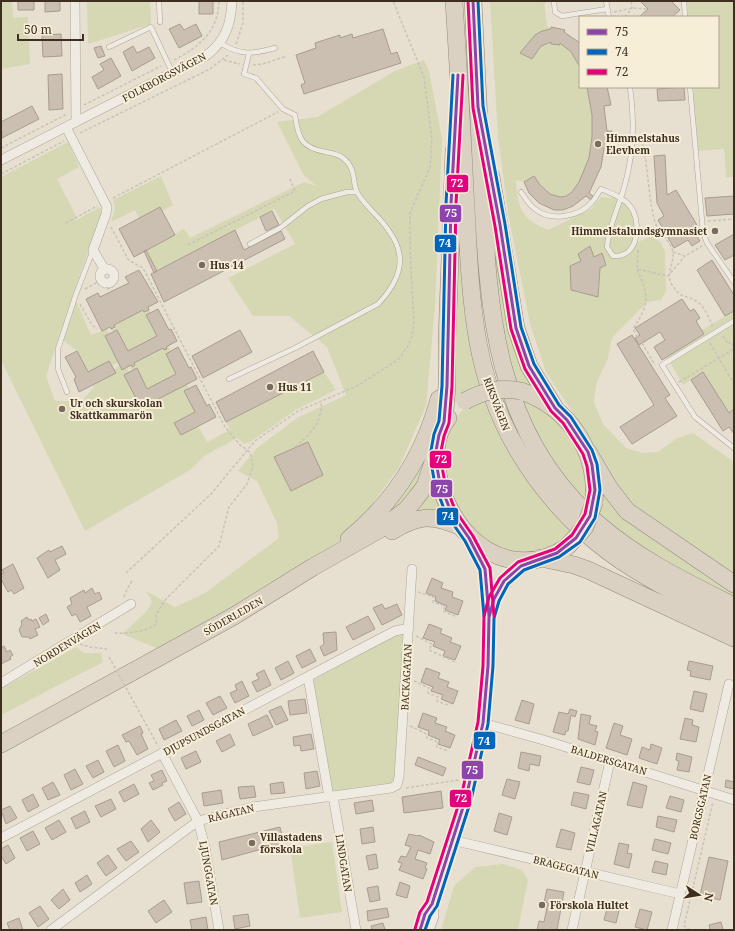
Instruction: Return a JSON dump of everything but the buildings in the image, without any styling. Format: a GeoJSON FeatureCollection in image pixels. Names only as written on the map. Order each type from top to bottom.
{"type":"FeatureCollection","features":[{"type":"Feature","properties":{"kind":"highway"},"geometry":{"type":"LineString","coordinates":[[454,1],[458,76],[446,339],[447,386],[444,422],[439,435],[435,456],[442,490],[451,512],[465,532],[487,551],[498,556],[519,561],[537,560],[574,565],[588,570],[734,638]]}},
{"type":"Feature","properties":{"kind":"highway"},"geometry":{"type":"LineString","coordinates":[[473,1],[478,107],[500,225],[516,328],[529,366],[555,408],[567,420],[610,489],[627,511],[734,584]]}},
{"type":"Feature","properties":{"kind":"highway","name":"RIKSVÄGEN"},"geometry":{"type":"LineString","coordinates":[[458,76],[472,302],[482,361],[501,420],[525,464],[564,512],[583,531],[615,556],[643,574],[734,622]]}},
{"type":"Feature","properties":{"kind":"highway","name":"RIKSVÄGEN"},"geometry":{"type":"LineString","coordinates":[[478,107],[486,256],[495,337],[516,410],[528,435],[556,479],[596,522],[633,552],[659,568],[734,606]]}},
{"type":"Feature","properties":{"kind":"highway"},"geometry":{"type":"LineString","coordinates":[[313,567],[376,515],[402,482],[414,463],[423,445],[440,396],[446,339]]}},
{"type":"Feature","properties":{"kind":"highway"},"geometry":{"type":"LineString","coordinates":[[444,422],[465,401],[489,390],[510,389],[521,391],[535,396],[555,408]]}},
{"type":"Feature","properties":{"kind":"highway"},"geometry":{"type":"LineString","coordinates":[[537,560],[557,554],[567,547],[585,527],[594,503],[594,478],[588,452]]}},
{"type":"Feature","properties":{"kind":"highway","name":"SÖDERLEDEN"},"geometry":{"type":"LineString","coordinates":[[1,744],[234,616],[313,567],[382,528],[406,510],[425,486],[435,456]]}},
{"type":"Feature","properties":{"kind":"highway","name":"SÖDERLEDEN"},"geometry":{"type":"LineString","coordinates":[[1,756],[143,680],[408,522],[429,517],[449,521],[465,532]]}},
{"type":"Feature","properties":{"kind":"street"},"geometry":{"type":"LineString","coordinates":[[75,1],[76,122]]}},
{"type":"Feature","properties":{"kind":"street","name":"FOLKBORGSVÄGEN"},"geometry":{"type":"LineString","coordinates":[[1,160],[173,74],[207,55],[220,43],[230,21],[232,1]]}},
{"type":"Feature","properties":{"kind":"street"},"geometry":{"type":"LineString","coordinates":[[66,127],[105,202],[106,214],[93,250],[105,270]]}},
{"type":"Feature","properties":{"kind":"street"},"geometry":{"type":"LineString","coordinates":[[427,930],[432,916],[432,904],[469,782],[483,723],[488,666],[489,617],[485,569],[480,555],[465,532]]}},
{"type":"Feature","properties":{"kind":"street"},"geometry":{"type":"LineString","coordinates":[[489,617],[494,599],[504,581],[521,566],[537,560]]}},
{"type":"Feature","properties":{"kind":"street","name":"BACKAGATAN"},"geometry":{"type":"LineString","coordinates":[[397,785],[399,777],[403,723],[412,569]]}},
{"type":"Feature","properties":{"kind":"street","name":"NORDENVÄGEN"},"geometry":{"type":"LineString","coordinates":[[1,683],[75,640],[132,604]]}},
{"type":"Feature","properties":{"kind":"street","name":"DJUPSUNDSGATAN"},"geometry":{"type":"LineString","coordinates":[[1,838],[395,631],[409,630]]}},
{"type":"Feature","properties":{"kind":"street","name":"LINDGATAN"},"geometry":{"type":"LineString","coordinates":[[308,677],[356,930]]}},
{"type":"Feature","properties":{"kind":"street","name":"BORGSGATAN"},"geometry":{"type":"LineString","coordinates":[[672,930],[729,684]]}},
{"type":"Feature","properties":{"kind":"street","name":"BALDERSGATAN"},"geometry":{"type":"LineString","coordinates":[[483,723],[734,800]]}},
{"type":"Feature","properties":{"kind":"street","name":"LJUNGGATAN"},"geometry":{"type":"LineString","coordinates":[[162,753],[198,821],[205,847],[219,930]]}},
{"type":"Feature","properties":{"kind":"street","name":"VILLAGATAN"},"geometry":{"type":"LineString","coordinates":[[572,930],[610,761]]}},
{"type":"Feature","properties":{"kind":"street","name":"RÅGATAN"},"geometry":{"type":"LineString","coordinates":[[55,929],[198,821],[253,807],[390,788],[397,785]]}},
{"type":"Feature","properties":{"kind":"street","name":"BRAGEGATAN"},"geometry":{"type":"LineString","coordinates":[[452,840],[680,894]]}},
{"type":"Feature","properties":{"kind":"street"},"geometry":{"type":"LineString","coordinates":[[420,930],[425,914],[432,904]]}},
{"type":"Feature","properties":{"kind":"lane"},"geometry":{"type":"LineString","coordinates":[[160,1],[160,22]]}},
{"type":"Feature","properties":{"kind":"lane"},"geometry":{"type":"LineString","coordinates":[[554,1],[555,12],[562,16],[608,13],[606,1]]}},
{"type":"Feature","properties":{"kind":"lane"},"geometry":{"type":"LineString","coordinates":[[680,1],[685,9]]}},
{"type":"Feature","properties":{"kind":"lane"},"geometry":{"type":"LineString","coordinates":[[108,47],[151,27],[173,74]]}},
{"type":"Feature","properties":{"kind":"lane"},"geometry":{"type":"LineString","coordinates":[[220,43],[233,50],[249,54],[275,48]]}},
{"type":"Feature","properties":{"kind":"lane"},"geometry":{"type":"LineString","coordinates":[[229,379],[295,348],[378,304],[385,297],[399,275],[400,266],[398,246],[390,231],[364,204],[356,192],[353,172],[348,164],[343,158],[334,154],[309,148],[298,136],[295,115],[283,109],[256,78],[244,74],[249,54]]}},
{"type":"Feature","properties":{"kind":"lane"},"geometry":{"type":"LineString","coordinates":[[521,192],[535,210],[548,217],[564,216],[581,210],[592,202],[601,189],[621,198],[629,204],[634,211],[637,223],[634,238],[629,250],[623,255],[613,256],[607,247],[608,233],[621,198],[633,147],[633,114],[630,88]]}},
{"type":"Feature","properties":{"kind":"lane"},"geometry":{"type":"LineString","coordinates":[[690,88],[702,221],[707,243],[734,282]]}},
{"type":"Feature","properties":{"kind":"lane"},"geometry":{"type":"LineString","coordinates":[[250,244],[280,228],[321,199],[346,192],[356,192]]}},
{"type":"Feature","properties":{"kind":"lane"},"geometry":{"type":"LineString","coordinates":[[67,392],[58,370],[58,349],[76,294],[93,250]]}},
{"type":"Feature","properties":{"kind":"lane"},"geometry":{"type":"LineString","coordinates":[[734,321],[662,365],[694,417],[734,448]]}},
{"type":"Feature","properties":{"kind":"path"},"geometry":{"type":"LineString","coordinates":[[1,148],[190,52],[206,37],[217,16],[219,1]]}},
{"type":"Feature","properties":{"kind":"path"},"geometry":{"type":"LineString","coordinates":[[126,573],[211,494],[255,441],[287,419],[321,401],[357,386],[398,360],[408,346],[412,336],[414,323],[410,250],[410,214],[430,167],[432,140],[424,77],[393,1]]}},
{"type":"Feature","properties":{"kind":"path"},"geometry":{"type":"LineString","coordinates":[[626,16],[632,8],[631,1]]}},
{"type":"Feature","properties":{"kind":"path"},"geometry":{"type":"LineString","coordinates":[[608,13],[632,8],[648,9]]}},
{"type":"Feature","properties":{"kind":"path"},"geometry":{"type":"LineString","coordinates":[[224,60],[246,65],[263,64],[287,56]]}},
{"type":"Feature","properties":{"kind":"path"},"geometry":{"type":"LineString","coordinates":[[66,223],[283,109]]}},
{"type":"Feature","properties":{"kind":"path"},"geometry":{"type":"LineString","coordinates":[[633,114],[645,151],[652,212],[657,229],[668,240],[673,252],[673,259],[668,276],[679,295],[700,304],[728,344],[731,342],[734,348],[674,386]]}},
{"type":"Feature","properties":{"kind":"path"},"geometry":{"type":"LineString","coordinates":[[188,245],[295,191],[289,177]]}},
{"type":"Feature","properties":{"kind":"path"},"geometry":{"type":"LineString","coordinates":[[702,221],[734,219]]}},
{"type":"Feature","properties":{"kind":"path"},"geometry":{"type":"LineString","coordinates":[[109,223],[128,259],[143,268],[146,273],[225,427],[240,445],[250,452],[253,467],[247,484],[229,507],[218,546],[166,599],[156,614],[157,624],[152,628],[122,634],[113,633]]}},
{"type":"Feature","properties":{"kind":"path"},"geometry":{"type":"LineString","coordinates":[[634,238],[639,241],[637,269],[644,286],[647,302],[642,315],[633,329],[637,337]]}},
{"type":"Feature","properties":{"kind":"path"},"geometry":{"type":"LineString","coordinates":[[668,276],[684,256],[707,243]]}},
{"type":"Feature","properties":{"kind":"path"},"geometry":{"type":"LineString","coordinates":[[673,252],[684,256]]}},
{"type":"Feature","properties":{"kind":"path"},"geometry":{"type":"LineString","coordinates":[[637,269],[668,276]]}},
{"type":"Feature","properties":{"kind":"path"},"geometry":{"type":"LineString","coordinates":[[707,338],[734,384]]}},
{"type":"Feature","properties":{"kind":"path"},"geometry":{"type":"LineString","coordinates":[[295,447],[311,432],[322,413],[321,401]]}},
{"type":"Feature","properties":{"kind":"path"},"geometry":{"type":"LineString","coordinates":[[411,590],[434,598],[433,602],[445,606],[442,611],[458,617]]}},
{"type":"Feature","properties":{"kind":"path"},"geometry":{"type":"LineString","coordinates":[[409,630],[432,644],[429,650],[455,662]]}},
{"type":"Feature","properties":{"kind":"path"},"geometry":{"type":"LineString","coordinates":[[75,640],[82,645],[108,649]]}},
{"type":"Feature","properties":{"kind":"path"},"geometry":{"type":"LineString","coordinates":[[109,657],[162,753]]}},
{"type":"Feature","properties":{"kind":"path"},"geometry":{"type":"LineString","coordinates":[[405,677],[428,688],[428,693],[438,697],[437,701],[450,706]]}},
{"type":"Feature","properties":{"kind":"path"},"geometry":{"type":"LineString","coordinates":[[403,723],[425,733],[427,738],[436,741],[437,747],[448,751]]}},
{"type":"Feature","properties":{"kind":"path"},"geometry":{"type":"LineString","coordinates":[[397,785],[405,788],[459,780],[469,782]]}},
{"type":"Feature","properties":{"kind":"path"},"geometry":{"type":"LineString","coordinates":[[683,930],[715,794]]}},
{"type":"Feature","properties":{"kind":"path"},"geometry":{"type":"LineString","coordinates":[[684,926],[690,930]]}},
{"type":"Feature","properties":{"kind":"green space"},"geometry":{"type":"Polygon","coordinates":[[[1,1],[12,1],[13,18],[28,17],[30,64],[1,69],[1,1]]]}},
{"type":"Feature","properties":{"kind":"green space"},"geometry":{"type":"Polygon","coordinates":[[[87,1],[150,1],[151,24],[88,44],[87,1]]]}},
{"type":"Feature","properties":{"kind":"green space"},"geometry":{"type":"Polygon","coordinates":[[[490,1],[544,1],[547,25],[551,29],[541,32],[533,37],[521,53],[536,53],[541,46],[551,42],[551,44],[560,45],[560,43],[571,53],[577,62],[579,88],[587,88],[589,93],[592,111],[592,136],[587,164],[575,188],[566,195],[557,196],[546,190],[534,176],[524,182],[516,180],[520,206],[527,217],[539,226],[548,230],[591,209],[601,197],[621,198],[627,201],[631,206],[635,218],[633,244],[652,236],[661,243],[665,252],[666,291],[661,300],[647,302],[612,338],[608,358],[596,384],[594,403],[603,424],[626,448],[642,453],[658,452],[677,438],[693,433],[734,462],[734,572],[664,531],[635,511],[604,470],[589,437],[546,372],[530,324],[508,213],[498,137],[490,1]],[[590,247],[581,261],[570,266],[571,290],[597,297],[600,268],[606,265],[602,253],[594,257],[590,247]]]}},
{"type":"Feature","properties":{"kind":"green space"},"geometry":{"type":"Polygon","coordinates":[[[687,1],[734,1],[734,177],[726,177],[724,149],[697,151],[693,88],[719,88],[719,16],[688,16],[687,1]]]}},
{"type":"Feature","properties":{"kind":"green space"},"geometry":{"type":"Polygon","coordinates":[[[424,60],[429,71],[442,139],[435,306],[426,406],[399,467],[351,534],[219,618],[159,649],[122,634],[146,612],[152,602],[146,591],[175,607],[205,593],[279,538],[277,523],[257,481],[238,471],[257,448],[297,418],[346,395],[327,347],[289,316],[253,316],[228,278],[295,244],[274,208],[272,211],[157,271],[146,250],[184,229],[190,238],[304,182],[316,186],[303,174],[277,122],[317,117],[395,71],[424,60]]]}},
{"type":"Feature","properties":{"kind":"green space"},"geometry":{"type":"Polygon","coordinates":[[[68,142],[79,167],[57,179],[75,214],[76,220],[100,207],[102,213],[73,294],[91,335],[107,329],[109,334],[105,337],[118,362],[112,366],[109,361],[88,372],[77,351],[59,337],[46,376],[55,401],[82,401],[94,387],[92,385],[120,365],[127,367],[141,407],[187,384],[189,389],[184,392],[195,412],[175,423],[181,435],[198,426],[207,442],[230,430],[226,422],[324,372],[336,390],[297,409],[250,442],[244,444],[237,438],[204,456],[190,470],[85,531],[1,360],[1,177],[68,142]]]}},
{"type":"Feature","properties":{"kind":"green space"},"geometry":{"type":"Polygon","coordinates":[[[161,176],[173,205],[162,211],[160,207],[139,218],[135,210],[111,222],[115,208],[113,200],[161,176]]]}},
{"type":"Feature","properties":{"kind":"green space"},"geometry":{"type":"Polygon","coordinates":[[[458,200],[462,270],[467,317],[470,340],[480,386],[462,395],[454,403],[458,200]]]}},
{"type":"Feature","properties":{"kind":"green space"},"geometry":{"type":"Polygon","coordinates":[[[493,229],[536,390],[515,384],[499,312],[493,229]]]}},
{"type":"Feature","properties":{"kind":"green space"},"geometry":{"type":"Polygon","coordinates":[[[143,310],[144,312],[149,310],[151,313],[146,316],[157,336],[128,351],[111,329],[115,327],[114,325],[143,310]]]}},
{"type":"Feature","properties":{"kind":"green space"},"geometry":{"type":"Polygon","coordinates":[[[734,311],[734,354],[732,356],[734,359],[734,409],[729,413],[703,372],[683,385],[667,357],[704,334],[702,330],[734,311]]]}},
{"type":"Feature","properties":{"kind":"green space"},"geometry":{"type":"Polygon","coordinates":[[[168,346],[171,351],[166,354],[176,374],[147,389],[137,369],[132,371],[129,366],[132,367],[135,365],[134,363],[163,348],[165,350],[168,346]]]}},
{"type":"Feature","properties":{"kind":"green space"},"geometry":{"type":"Polygon","coordinates":[[[520,397],[550,412],[576,443],[587,473],[587,502],[565,479],[556,467],[540,439],[520,397]]]}},
{"type":"Feature","properties":{"kind":"green space"},"geometry":{"type":"Polygon","coordinates":[[[484,398],[510,453],[520,470],[544,502],[572,532],[560,545],[524,555],[487,545],[453,510],[441,469],[448,429],[462,410],[484,398]]]}},
{"type":"Feature","properties":{"kind":"green space"},"geometry":{"type":"Polygon","coordinates":[[[429,440],[427,468],[410,498],[366,528],[429,440]]]}},
{"type":"Feature","properties":{"kind":"green space"},"geometry":{"type":"Polygon","coordinates":[[[434,477],[447,511],[411,514],[434,477]]]}},
{"type":"Feature","properties":{"kind":"green space"},"geometry":{"type":"Polygon","coordinates":[[[601,485],[734,587],[734,600],[643,549],[620,532],[598,512],[601,485]]]}},
{"type":"Feature","properties":{"kind":"green space"},"geometry":{"type":"Polygon","coordinates":[[[403,631],[397,782],[332,791],[313,680],[403,631]]]}},
{"type":"Feature","properties":{"kind":"green space"},"geometry":{"type":"Polygon","coordinates":[[[76,647],[84,653],[101,653],[103,662],[1,715],[1,689],[76,647]]]}},
{"type":"Feature","properties":{"kind":"green space"},"geometry":{"type":"Polygon","coordinates":[[[332,842],[342,912],[300,918],[290,848],[332,842]]]}},
{"type":"Feature","properties":{"kind":"green space"},"geometry":{"type":"Polygon","coordinates":[[[503,864],[522,870],[528,880],[518,930],[441,930],[454,886],[475,867],[503,864]]]}},
{"type":"Feature","properties":{"kind":"transit line","name":"72"},"geometry":{"type":"LineString","coordinates":[[415,929],[420,912],[427,902],[461,797],[478,722],[483,666],[484,616],[489,597],[500,578],[518,562],[555,549],[572,535],[585,514],[590,490],[587,466],[583,454],[563,423],[551,411],[525,369],[511,329],[495,226],[473,108],[468,1]]}},
{"type":"Feature","properties":{"kind":"transit line","name":"75"},"geometry":{"type":"LineString","coordinates":[[420,930],[425,914],[432,904],[466,798],[483,723],[488,666],[489,617],[494,599],[504,581],[521,566],[557,553],[576,538],[590,516],[595,490],[592,465],[588,452],[567,420],[555,408],[529,366],[516,328],[500,225],[478,107],[473,1]]}},
{"type":"Feature","properties":{"kind":"transit line","name":"74"},"geometry":{"type":"LineString","coordinates":[[425,930],[430,916],[437,906],[471,800],[488,724],[493,666],[494,618],[499,601],[508,584],[524,570],[559,557],[580,542],[595,518],[600,490],[597,464],[592,450],[571,417],[559,405],[534,364],[521,327],[505,224],[483,106],[478,1]]}},
{"type":"Feature","properties":{"kind":"transit line","name":"74"},"geometry":{"type":"LineString","coordinates":[[453,75],[446,204],[442,386],[439,421],[434,434],[430,456],[435,485],[446,514],[465,541],[480,570],[484,616]]}},
{"type":"Feature","properties":{"kind":"transit line","name":"75"},"geometry":{"type":"LineString","coordinates":[[458,75],[451,204],[447,386],[444,422],[439,435],[435,456],[440,484],[451,512],[469,538],[485,569],[489,616]]}},
{"type":"Feature","properties":{"kind":"transit line","name":"72"},"geometry":{"type":"LineString","coordinates":[[463,75],[456,204],[452,386],[449,423],[444,436],[440,456],[445,483],[455,510],[473,536],[490,568],[494,616]]}},
{"type":"Feature","properties":{"kind":"place","name":"Himmelstahus Elevhem"},"geometry":{"type":"Point","coordinates":[598,144]}},
{"type":"Feature","properties":{"kind":"place","name":"Himmelstalundsgymnasiet"},"geometry":{"type":"Point","coordinates":[715,231]}},
{"type":"Feature","properties":{"kind":"place","name":"Hus 14"},"geometry":{"type":"Point","coordinates":[202,265]}},
{"type":"Feature","properties":{"kind":"place","name":"Hus 11"},"geometry":{"type":"Point","coordinates":[270,387]}},
{"type":"Feature","properties":{"kind":"place","name":"Ur och skurskolan Skattkammarön"},"geometry":{"type":"Point","coordinates":[62,409]}},
{"type":"Feature","properties":{"kind":"place","name":"Villastadens förskola"},"geometry":{"type":"Point","coordinates":[252,843]}},
{"type":"Feature","properties":{"kind":"place","name":"Förskola Hultet"},"geometry":{"type":"Point","coordinates":[542,905]}}]}
